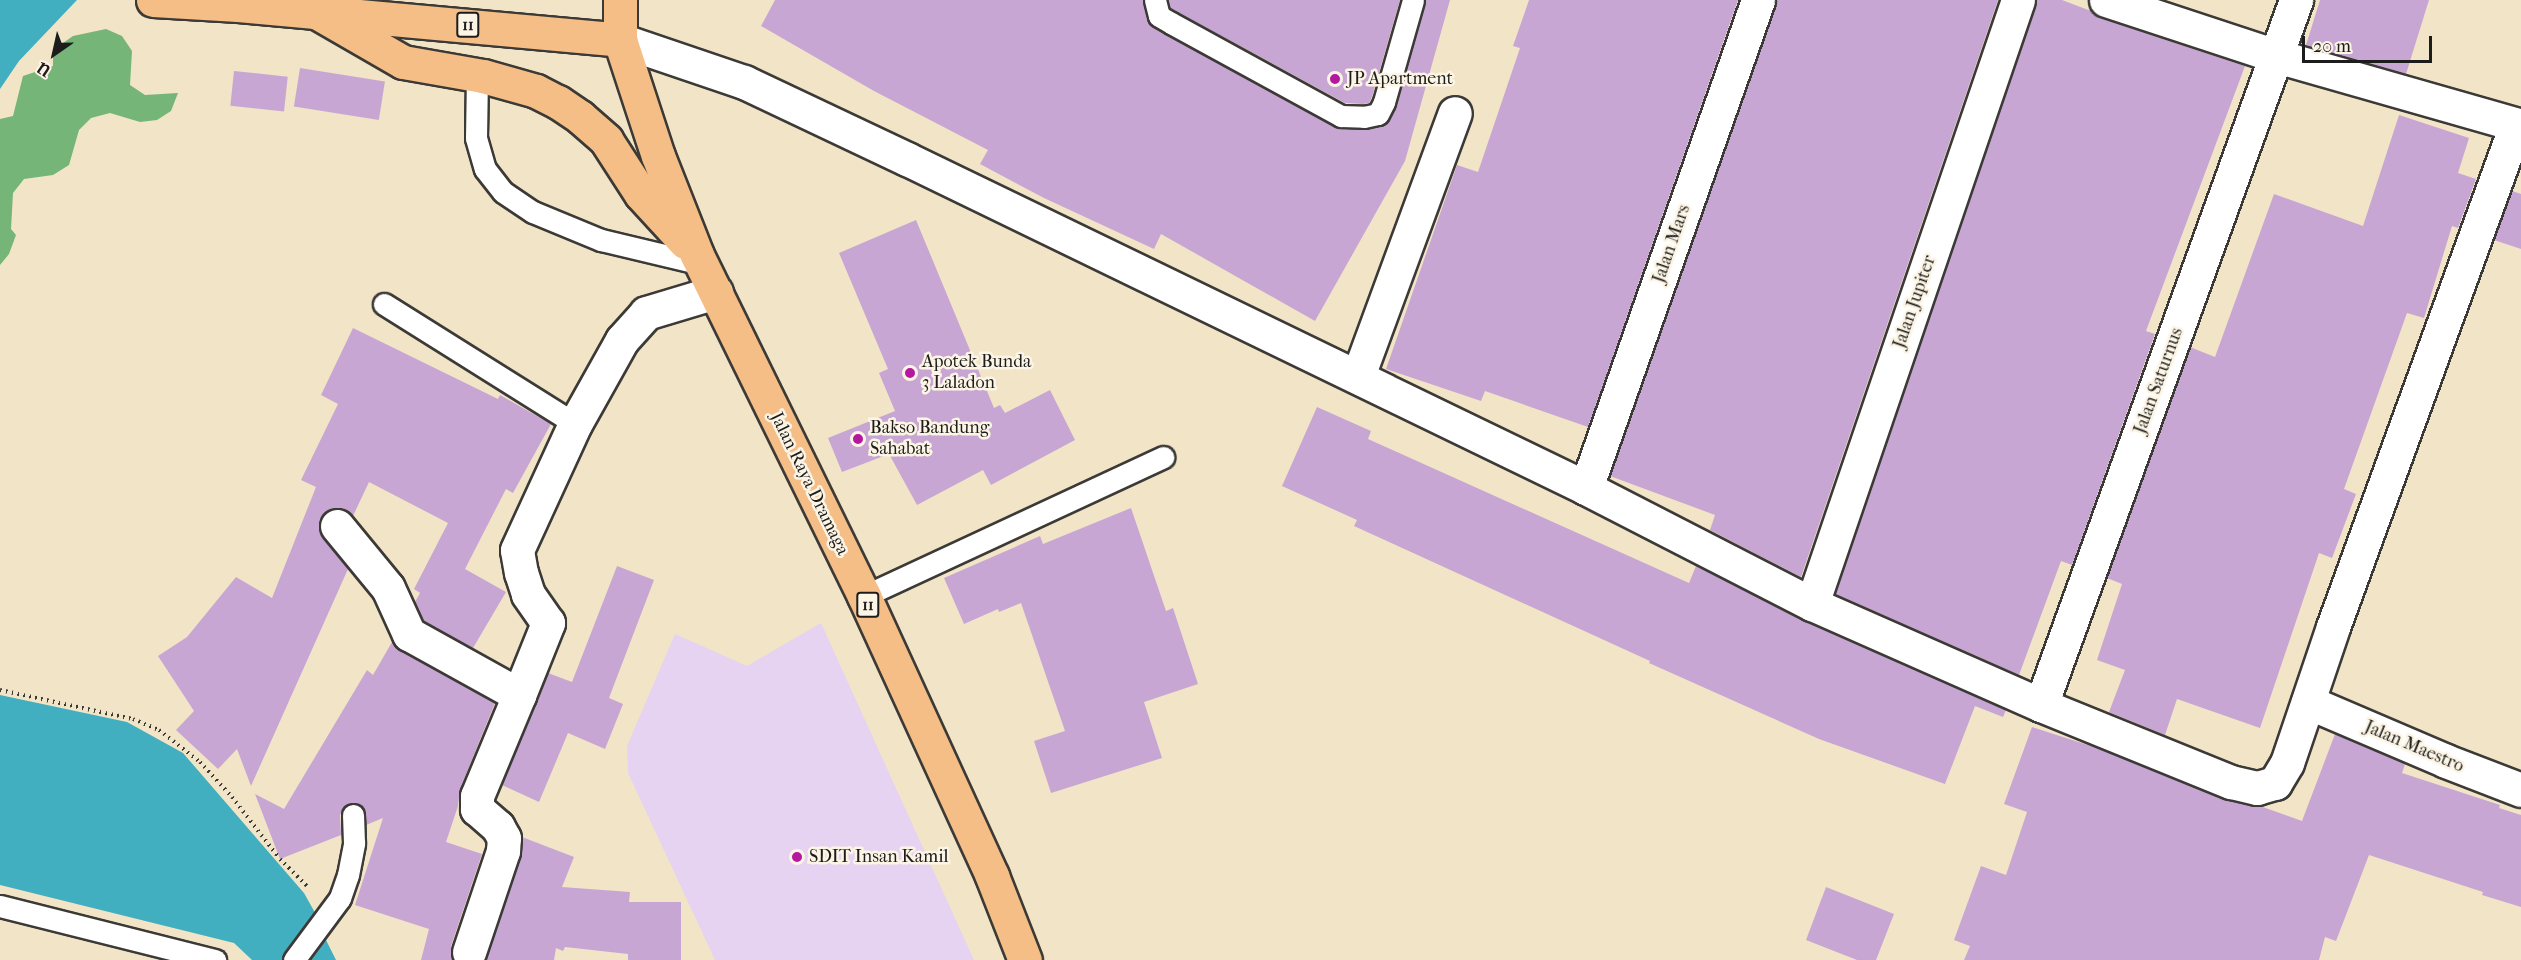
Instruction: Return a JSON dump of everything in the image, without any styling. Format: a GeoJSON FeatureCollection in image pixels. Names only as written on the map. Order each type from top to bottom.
{"type":"FeatureCollection","features":[{"type":"Feature","properties":{"kind":"highway"},"geometry":{"type":"LineString","coordinates":[[153,0],[316,12],[403,62],[477,75],[536,91],[580,117],[606,140],[641,194],[705,270]]}},
{"type":"Feature","properties":{"kind":"highway","name":"Jalan Raya Dramaga"},"geometry":{"type":"LineString","coordinates":[[620,0],[620,40],[658,156],[705,270],[864,597],[992,876],[1025,960]]}},
{"type":"Feature","properties":{"kind":"highway","name":"11"},"geometry":{"type":"LineString","coordinates":[[316,12],[620,40]]}},
{"type":"Feature","properties":{"kind":"street","name":"Jalan Mars"},"geometry":{"type":"LineString","coordinates":[[1586,488],[1758,0]]}},
{"type":"Feature","properties":{"kind":"street","name":"Jalan Jupiter"},"geometry":{"type":"LineString","coordinates":[[1812,604],[2018,0]]}},
{"type":"Feature","properties":{"kind":"street"},"geometry":{"type":"LineString","coordinates":[[620,40],[744,82],[1358,376],[1586,488],[1812,604],[2041,705],[2231,782],[2257,788],[2275,783],[2282,775],[2333,627],[2518,125],[2276,56],[2106,0]]}},
{"type":"Feature","properties":{"kind":"street","name":"Jalan Saturnus"},"geometry":{"type":"LineString","coordinates":[[2041,705],[2296,0]]}},
{"type":"Feature","properties":{"kind":"street"},"geometry":{"type":"LineString","coordinates":[[1358,376],[1455,113]]}},
{"type":"Feature","properties":{"kind":"street"},"geometry":{"type":"LineString","coordinates":[[469,952],[503,851],[504,838],[498,827],[477,809],[477,796],[548,623],[528,594],[517,550],[575,424],[622,340],[646,313],[705,270]]}},
{"type":"Feature","properties":{"kind":"street"},"geometry":{"type":"LineString","coordinates":[[337,526],[388,588],[409,634],[519,695]]}},
{"type":"Feature","properties":{"kind":"street","name":"Jalan Maestro"},"geometry":{"type":"LineString","coordinates":[[2308,702],[2446,761],[2521,790]]}},
{"type":"Feature","properties":{"kind":"lane"},"geometry":{"type":"LineString","coordinates":[[1155,0],[1159,16],[1171,23],[1341,116],[1364,117],[1378,114],[1384,102],[1413,0]]}},
{"type":"Feature","properties":{"kind":"lane"},"geometry":{"type":"LineString","coordinates":[[477,75],[476,138],[485,169],[503,192],[533,212],[601,240],[705,270]]}},
{"type":"Feature","properties":{"kind":"lane"},"geometry":{"type":"LineString","coordinates":[[384,304],[575,424]]}},
{"type":"Feature","properties":{"kind":"lane"},"geometry":{"type":"LineString","coordinates":[[864,597],[1163,456]]}},
{"type":"Feature","properties":{"kind":"lane"},"geometry":{"type":"LineString","coordinates":[[294,960],[329,915],[348,875],[354,843],[353,815]]}},
{"type":"Feature","properties":{"kind":"lane"},"geometry":{"type":"LineString","coordinates":[[0,906],[215,960]]}},
{"type":"Feature","properties":{"kind":"path"},"geometry":{"type":"LineString","coordinates":[[0,690],[133,719],[159,730],[200,762],[232,796],[280,859],[329,915]]}},
{"type":"Feature","properties":{"kind":"shaded area","name":"SDIT Insan Kamil"},"geometry":{"type":"Polygon","coordinates":[[[821,623],[974,960],[715,960],[628,773],[627,746],[675,634],[747,666],[821,623]]]}},
{"type":"Feature","properties":{"kind":"green space"},"geometry":{"type":"Polygon","coordinates":[[[106,29],[122,36],[132,51],[130,85],[145,95],[178,93],[171,111],[157,120],[140,122],[110,113],[91,118],[79,130],[69,165],[53,175],[24,179],[13,193],[11,229],[16,235],[9,254],[0,265],[0,119],[13,116],[23,76],[53,66],[53,50],[73,36],[106,29]]]}},
{"type":"Feature","properties":{"kind":"water"},"geometry":{"type":"Polygon","coordinates":[[[0,0],[77,0],[19,61],[0,89],[0,0]]]}},
{"type":"Feature","properties":{"kind":"water"},"geometry":{"type":"Polygon","coordinates":[[[0,695],[127,722],[183,753],[304,893],[318,918],[282,960],[252,960],[234,943],[0,885],[0,695]]]}},
{"type":"Feature","properties":{"kind":"water"},"geometry":{"type":"Polygon","coordinates":[[[325,938],[336,960],[303,960],[325,938]]]}},
{"type":"Feature","properties":{"kind":"building"},"geometry":{"type":"Polygon","coordinates":[[[775,0],[1143,0],[1147,20],[1153,27],[1335,127],[1363,130],[1385,124],[1395,108],[1425,0],[1450,0],[1405,161],[1315,321],[1161,234],[1154,249],[1044,198],[980,164],[988,150],[874,91],[761,26],[775,0]]]}},
{"type":"Feature","properties":{"kind":"building"},"geometry":{"type":"Polygon","coordinates":[[[1168,0],[1400,0],[1372,97],[1369,103],[1363,104],[1345,103],[1170,8],[1168,0]]]}},
{"type":"Feature","properties":{"kind":"building"},"geometry":{"type":"Polygon","coordinates":[[[1529,0],[1738,0],[1588,427],[1485,391],[1481,401],[1386,369],[1457,165],[1478,172],[1520,48],[1513,46],[1529,0]]]}},
{"type":"Feature","properties":{"kind":"building"},"geometry":{"type":"Polygon","coordinates":[[[1776,0],[1998,0],[1801,577],[1710,530],[1715,515],[1610,476],[1776,0]]]}},
{"type":"Feature","properties":{"kind":"building"},"geometry":{"type":"Polygon","coordinates":[[[2036,0],[2062,0],[2091,11],[2100,18],[2245,66],[2146,331],[2155,334],[2072,565],[2061,561],[2019,675],[1835,594],[2036,0]]]}},
{"type":"Feature","properties":{"kind":"building"},"geometry":{"type":"Polygon","coordinates":[[[2320,0],[2429,0],[2406,74],[2306,45],[2320,0]]]}},
{"type":"Feature","properties":{"kind":"building"},"geometry":{"type":"Polygon","coordinates":[[[300,68],[385,81],[379,120],[294,107],[300,68]]]}},
{"type":"Feature","properties":{"kind":"building"},"geometry":{"type":"Polygon","coordinates":[[[234,71],[288,77],[284,111],[230,106],[234,71]]]}},
{"type":"Feature","properties":{"kind":"building"},"geometry":{"type":"Polygon","coordinates":[[[2399,115],[2469,138],[2458,173],[2476,179],[2458,228],[2452,226],[2424,318],[2407,313],[2344,489],[2356,494],[2332,558],[2319,553],[2260,728],[2177,699],[2165,735],[2109,712],[2125,670],[2097,660],[2122,584],[2107,578],[2190,347],[2215,357],[2274,194],[2363,226],[2399,115]]]}},
{"type":"Feature","properties":{"kind":"building"},"geometry":{"type":"Polygon","coordinates":[[[2512,191],[2521,194],[2521,249],[2494,240],[2512,191]]]}},
{"type":"Feature","properties":{"kind":"building"},"geometry":{"type":"Polygon","coordinates":[[[916,220],[994,408],[1000,405],[1005,413],[1050,390],[1075,440],[991,485],[983,470],[917,505],[889,454],[842,472],[828,438],[895,411],[879,373],[888,369],[839,253],[916,220]]]}},
{"type":"Feature","properties":{"kind":"building"},"geometry":{"type":"Polygon","coordinates":[[[353,328],[498,399],[500,395],[551,424],[513,493],[506,489],[465,569],[506,592],[473,648],[423,621],[415,602],[420,593],[414,589],[448,523],[369,482],[353,516],[343,508],[333,508],[325,512],[319,520],[319,530],[348,569],[251,786],[237,749],[218,769],[176,730],[194,711],[158,656],[187,637],[236,577],[272,598],[316,487],[301,480],[338,404],[321,395],[353,328]]]}},
{"type":"Feature","properties":{"kind":"building"},"geometry":{"type":"Polygon","coordinates":[[[1317,407],[1371,431],[1368,439],[1689,583],[1696,566],[1804,621],[2006,710],[2003,717],[1975,706],[1945,784],[1819,739],[1649,663],[1650,661],[1354,526],[1357,520],[1282,486],[1317,407]]]}},
{"type":"Feature","properties":{"kind":"building"},"geometry":{"type":"Polygon","coordinates":[[[1131,508],[1166,611],[1173,608],[1198,684],[1144,702],[1162,758],[1051,793],[1034,741],[1065,731],[1021,603],[999,612],[998,609],[964,624],[944,578],[1040,536],[1043,544],[1131,508]]]}},
{"type":"Feature","properties":{"kind":"building"},"geometry":{"type":"Polygon","coordinates":[[[617,566],[654,580],[609,698],[623,704],[605,749],[568,733],[539,802],[502,785],[548,673],[572,682],[617,566]]]}},
{"type":"Feature","properties":{"kind":"building"},"geometry":{"type":"Polygon","coordinates":[[[392,642],[400,650],[495,703],[460,789],[458,806],[446,842],[482,854],[451,946],[453,960],[421,960],[429,929],[355,905],[383,818],[366,825],[363,808],[358,804],[347,804],[340,815],[341,835],[280,859],[255,794],[284,809],[367,670],[373,675],[392,642]]]}},
{"type":"Feature","properties":{"kind":"building"},"geometry":{"type":"Polygon","coordinates":[[[2032,727],[2097,748],[2224,799],[2260,806],[2302,821],[2335,734],[2405,764],[2402,773],[2500,805],[2499,808],[2521,815],[2521,907],[2482,895],[2483,892],[2369,855],[2336,941],[2325,937],[2319,960],[1964,960],[1970,946],[1954,940],[1981,866],[2006,875],[2027,812],[2004,804],[2032,727]]]}},
{"type":"Feature","properties":{"kind":"building"},"geometry":{"type":"Polygon","coordinates":[[[522,837],[574,857],[562,887],[630,892],[629,902],[681,902],[681,960],[628,960],[628,954],[565,947],[563,951],[556,948],[554,960],[486,960],[521,857],[522,837]]]}},
{"type":"Feature","properties":{"kind":"building"},"geometry":{"type":"Polygon","coordinates":[[[1826,887],[1894,914],[1876,960],[1857,960],[1806,940],[1826,887]]]}},
{"type":"Feature","properties":{"kind":"place","name":"JP Apartment"},"geometry":{"type":"Point","coordinates":[1335,79]}},
{"type":"Feature","properties":{"kind":"place","name":"Apotek Bunda 3 Laladon"},"geometry":{"type":"Point","coordinates":[910,373]}},
{"type":"Feature","properties":{"kind":"place","name":"Bakso Bandung Sahabat"},"geometry":{"type":"Point","coordinates":[858,439]}},
{"type":"Feature","properties":{"kind":"place","name":"SDIT Insan Kamil"},"geometry":{"type":"Point","coordinates":[797,857]}}]}
